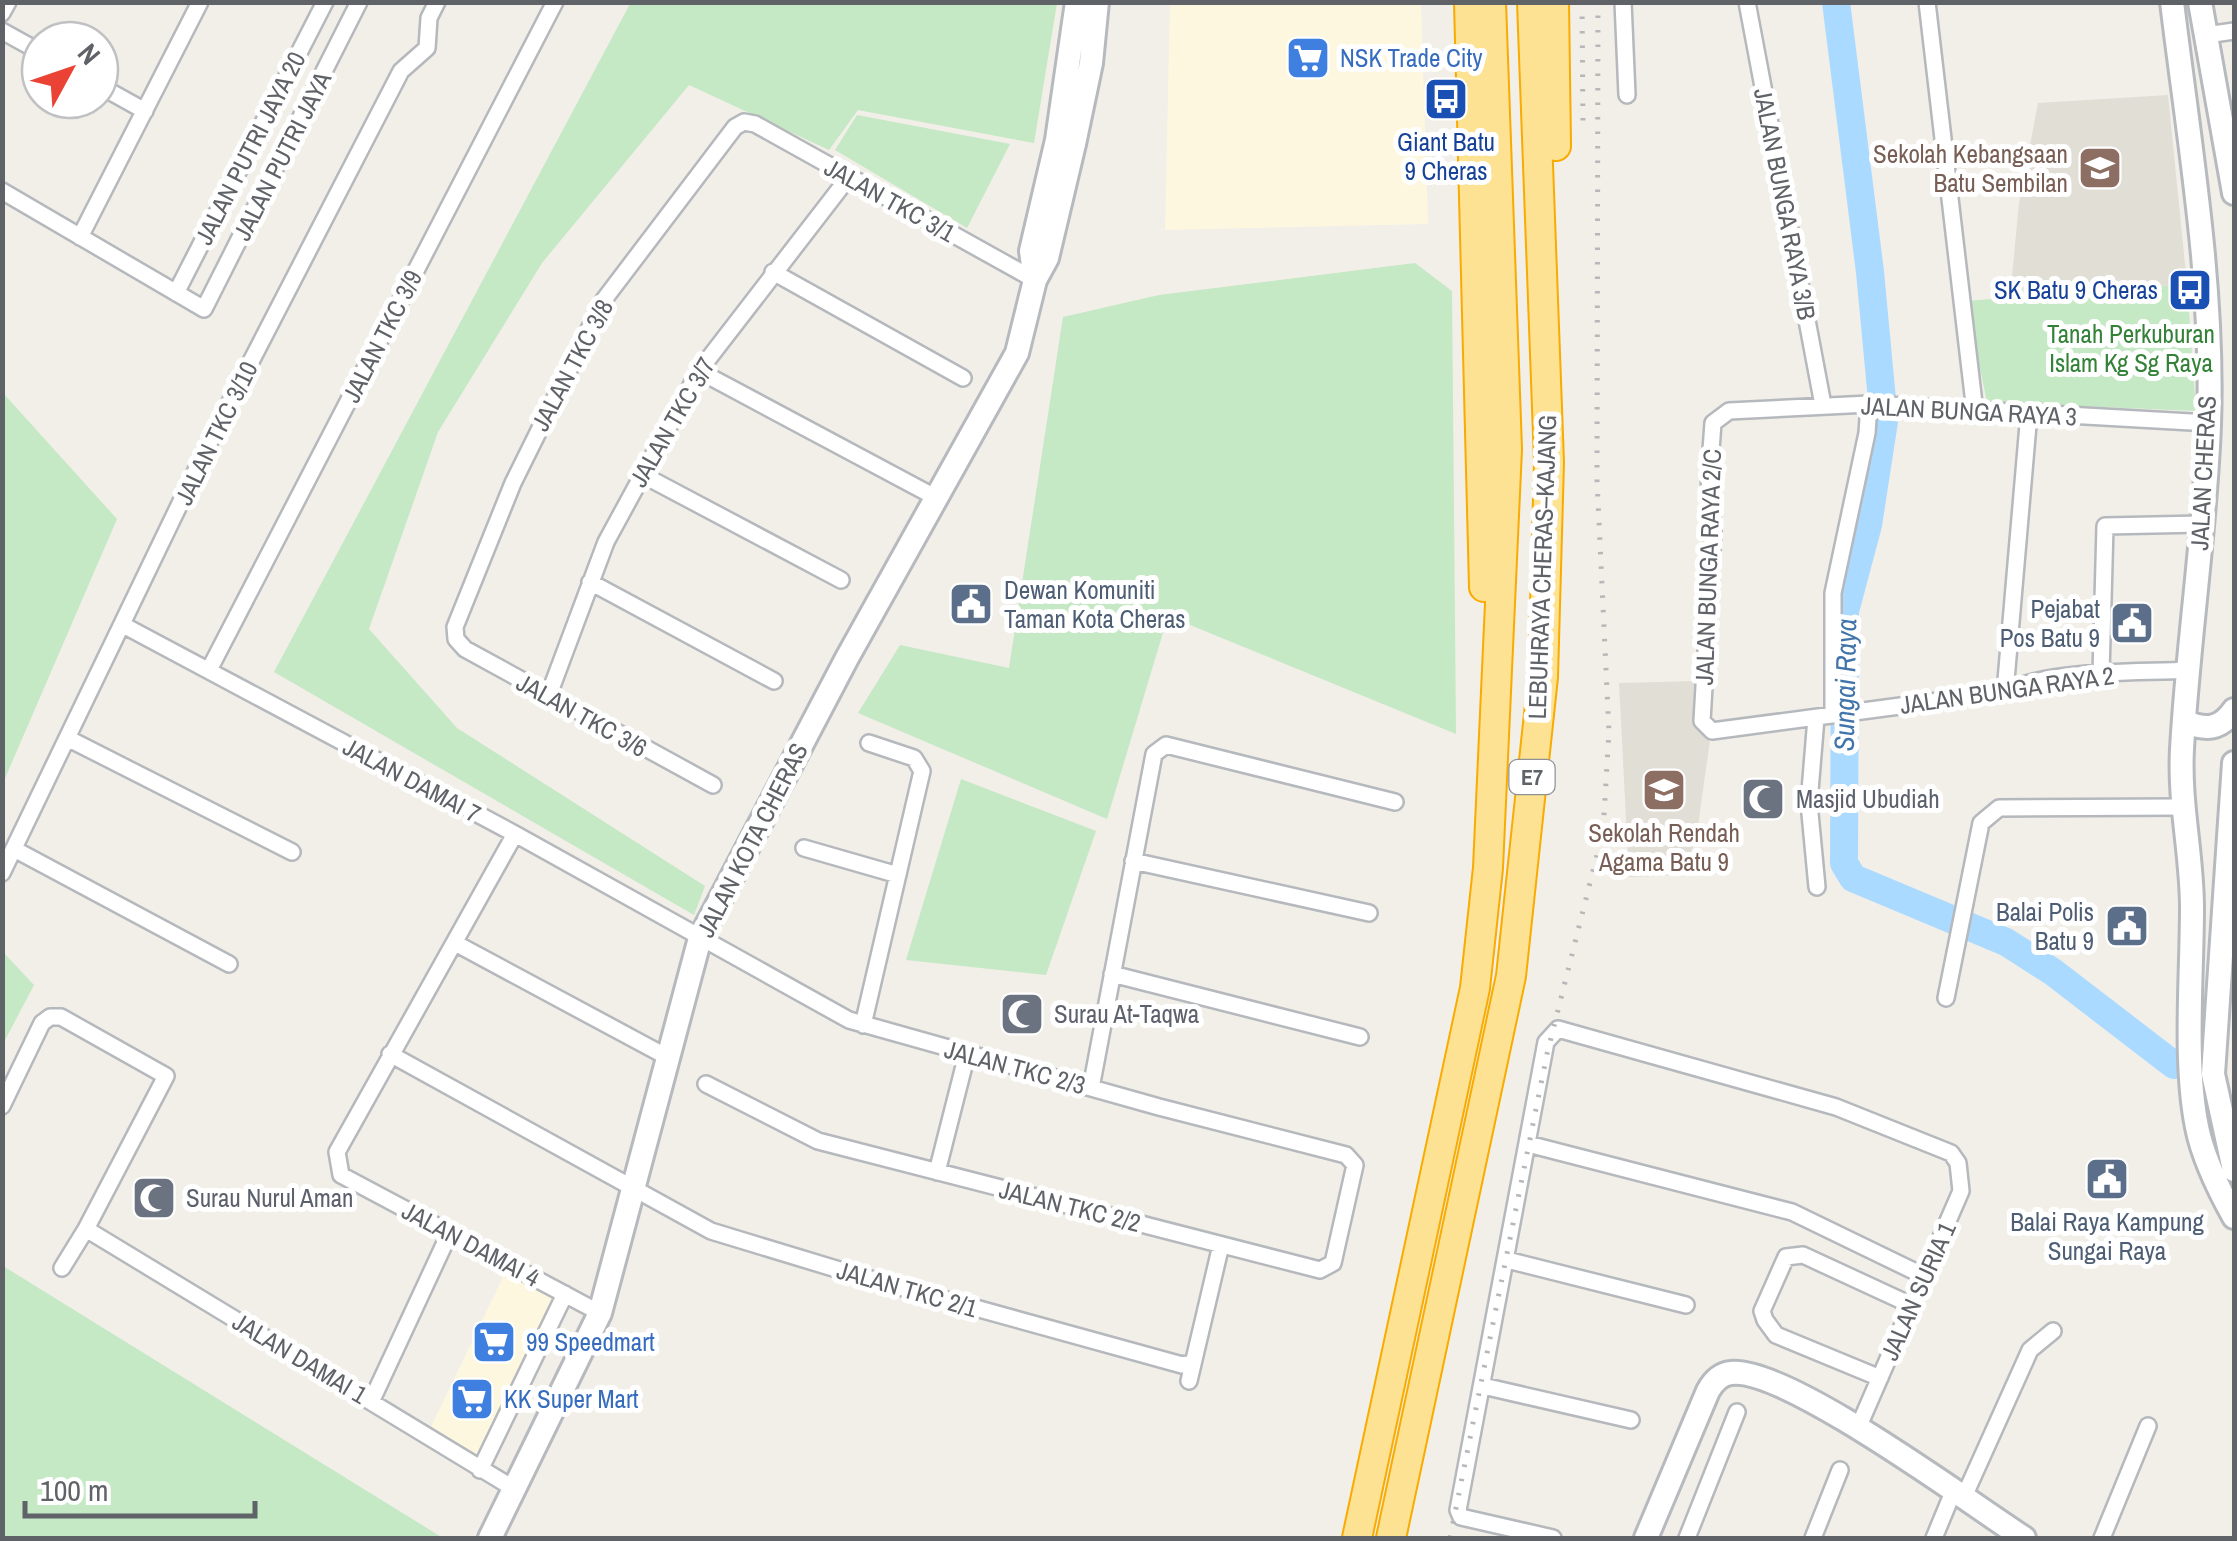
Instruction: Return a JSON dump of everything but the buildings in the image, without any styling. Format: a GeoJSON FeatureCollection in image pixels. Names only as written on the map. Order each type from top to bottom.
{"type":"FeatureCollection","features":[{"type":"Feature","properties":{"kind":"highway"},"geometry":{"type":"LineString","coordinates":[[1469,2],[1488,868]]}},
{"type":"Feature","properties":{"kind":"highway","name":"LEBUHRAYA CHERAS–KAJANG"},"geometry":{"type":"LineString","coordinates":[[1357,1538],[1474,988],[1488,868],[1507,450],[1492,2]]}},
{"type":"Feature","properties":{"kind":"highway","name":"LEBUHRAYA CHERAS–KAJANG"},"geometry":{"type":"LineString","coordinates":[[1391,1538],[1510,976],[1543,677],[1549,462],[1532,2]]}},
{"type":"Feature","properties":{"kind":"highway"},"geometry":{"type":"LineString","coordinates":[[1549,462],[1559,416],[1554,2]]}},
{"type":"Feature","properties":{"kind":"street"},"geometry":{"type":"LineString","coordinates":[[2,14],[8,2]]}},
{"type":"Feature","properties":{"kind":"street"},"geometry":{"type":"LineString","coordinates":[[80,237],[200,2]]}},
{"type":"Feature","properties":{"kind":"street","name":"JALAN PUTRI JAYA 20"},"geometry":{"type":"LineString","coordinates":[[176,293],[325,2]]}},
{"type":"Feature","properties":{"kind":"street","name":"JALAN PUTRI JAYA"},"geometry":{"type":"LineString","coordinates":[[176,293],[204,309],[359,2]]}},
{"type":"Feature","properties":{"kind":"street","name":"JALAN TKC 3/10"},"geometry":{"type":"LineString","coordinates":[[2,873],[70,739],[212,436],[400,71],[427,48],[429,18],[437,2]]}},
{"type":"Feature","properties":{"kind":"street","name":"JALAN TKC 3/9"},"geometry":{"type":"LineString","coordinates":[[209,670],[555,2]]}},
{"type":"Feature","properties":{"kind":"street","name":"JALAN KOTA CHERAS"},"geometry":{"type":"LineString","coordinates":[[1035,280],[1031,252],[1057,140],[1077,2]]}},
{"type":"Feature","properties":{"kind":"street","name":"JALAN KOTA CHERAS"},"geometry":{"type":"LineString","coordinates":[[490,1538],[600,1313],[700,938],[935,497],[1017,353],[1035,280],[1048,258],[1074,144],[1091,63],[1097,2]]}},
{"type":"Feature","properties":{"kind":"street"},"geometry":{"type":"LineString","coordinates":[[1623,2],[1627,95]]}},
{"type":"Feature","properties":{"kind":"street","name":"JALAN BUNGA RAYA 3/B"},"geometry":{"type":"LineString","coordinates":[[1747,2],[1823,405]]}},
{"type":"Feature","properties":{"kind":"street"},"geometry":{"type":"LineString","coordinates":[[1928,2],[1975,412]]}},
{"type":"Feature","properties":{"kind":"street","name":"JALAN CHERAS"},"geometry":{"type":"LineString","coordinates":[[2172,2],[2205,288],[2209,423],[2181,807],[2192,904],[2191,1060],[2197,1128],[2214,1177],[2234,1217]]}},
{"type":"Feature","properties":{"kind":"street"},"geometry":{"type":"LineString","coordinates":[[2200,2],[2234,193]]}},
{"type":"Feature","properties":{"kind":"street"},"geometry":{"type":"LineString","coordinates":[[2206,36],[2234,31]]}},
{"type":"Feature","properties":{"kind":"street"},"geometry":{"type":"LineString","coordinates":[[120,97],[145,111]]}},
{"type":"Feature","properties":{"kind":"street","name":"JALAN TKC 3/1"},"geometry":{"type":"LineString","coordinates":[[744,122],[755,124],[1035,280]]}},
{"type":"Feature","properties":{"kind":"street","name":"JALAN TKC 3/8"},"geometry":{"type":"LineString","coordinates":[[456,639],[455,628],[513,483],[603,301],[664,216],[735,127],[744,122]]}},
{"type":"Feature","properties":{"kind":"street","name":"JALAN TKC 3/7"},"geometry":{"type":"LineString","coordinates":[[548,697],[606,542],[699,370],[848,178]]}},
{"type":"Feature","properties":{"kind":"street"},"geometry":{"type":"LineString","coordinates":[[2,192],[176,293]]}},
{"type":"Feature","properties":{"kind":"street"},"geometry":{"type":"LineString","coordinates":[[773,272],[963,378]]}},
{"type":"Feature","properties":{"kind":"street"},"geometry":{"type":"LineString","coordinates":[[699,370],[935,497]]}},
{"type":"Feature","properties":{"kind":"street"},"geometry":{"type":"LineString","coordinates":[[1837,714],[1833,593],[1867,433],[1869,404]]}},
{"type":"Feature","properties":{"kind":"street","name":"JALAN BUNGA RAYA 3"},"geometry":{"type":"LineString","coordinates":[[1730,411],[1869,404],[2209,423]]}},
{"type":"Feature","properties":{"kind":"street","name":"JALAN BUNGA RAYA 2/C"},"geometry":{"type":"LineString","coordinates":[[1708,729],[1702,720],[1713,531],[1708,477],[1713,423],[1730,411]]}},
{"type":"Feature","properties":{"kind":"street"},"geometry":{"type":"LineString","coordinates":[[2005,692],[2029,413]]}},
{"type":"Feature","properties":{"kind":"street"},"geometry":{"type":"LineString","coordinates":[[641,474],[842,580]]}},
{"type":"Feature","properties":{"kind":"street"},"geometry":{"type":"LineString","coordinates":[[2102,674],[2105,526],[2202,524]]}},
{"type":"Feature","properties":{"kind":"street"},"geometry":{"type":"LineString","coordinates":[[590,582],[774,681]]}},
{"type":"Feature","properties":{"kind":"street","name":"JALAN DAMAI 7"},"geometry":{"type":"LineString","coordinates":[[123,625],[516,834],[700,938]]}},
{"type":"Feature","properties":{"kind":"street","name":"JALAN TKC 3/6"},"geometry":{"type":"LineString","coordinates":[[456,639],[465,649],[548,697],[713,786]]}},
{"type":"Feature","properties":{"kind":"street","name":"JALAN BUNGA RAYA 2"},"geometry":{"type":"LineString","coordinates":[[1708,729],[1717,732],[2005,692],[2022,684],[2102,674],[2189,670]]}},
{"type":"Feature","properties":{"kind":"street"},"geometry":{"type":"LineString","coordinates":[[2185,722],[2211,728],[2221,725],[2234,710]]}},
{"type":"Feature","properties":{"kind":"street"},"geometry":{"type":"LineString","coordinates":[[1816,718],[1809,804],[1817,887]]}},
{"type":"Feature","properties":{"kind":"street"},"geometry":{"type":"LineString","coordinates":[[70,739],[292,852]]}},
{"type":"Feature","properties":{"kind":"street"},"geometry":{"type":"LineString","coordinates":[[864,1026],[922,772],[914,758],[869,743]]}},
{"type":"Feature","properties":{"kind":"street"},"geometry":{"type":"LineString","coordinates":[[1091,1088],[1154,754],[1166,745],[1395,802]]}},
{"type":"Feature","properties":{"kind":"street"},"geometry":{"type":"LineString","coordinates":[[2234,763],[2230,923],[2215,1027],[2213,1074],[2234,1170]]}},
{"type":"Feature","properties":{"kind":"street"},"geometry":{"type":"LineString","coordinates":[[1946,998],[1982,823],[1991,811],[1999,808],[2181,807],[2211,899],[2230,923]]}},
{"type":"Feature","properties":{"kind":"street"},"geometry":{"type":"LineString","coordinates":[[390,1054],[516,834]]}},
{"type":"Feature","properties":{"kind":"street"},"geometry":{"type":"LineString","coordinates":[[804,848],[898,875]]}},
{"type":"Feature","properties":{"kind":"street"},"geometry":{"type":"LineString","coordinates":[[14,849],[229,964]]}},
{"type":"Feature","properties":{"kind":"street"},"geometry":{"type":"LineString","coordinates":[[1134,861],[1369,914]]}},
{"type":"Feature","properties":{"kind":"street"},"geometry":{"type":"LineString","coordinates":[[2191,944],[2230,923]]}},
{"type":"Feature","properties":{"kind":"street","name":"JALAN TKC 2/3"},"geometry":{"type":"LineString","coordinates":[[700,938],[864,1026],[1346,1155]]}},
{"type":"Feature","properties":{"kind":"street"},"geometry":{"type":"LineString","coordinates":[[455,944],[669,1058]]}},
{"type":"Feature","properties":{"kind":"street"},"geometry":{"type":"LineString","coordinates":[[1112,974],[1360,1037]]}},
{"type":"Feature","properties":{"kind":"street"},"geometry":{"type":"LineString","coordinates":[[2215,1027],[2234,998]]}},
{"type":"Feature","properties":{"kind":"street"},"geometry":{"type":"LineString","coordinates":[[2,1106],[42,1024],[50,1017],[62,1018],[166,1076],[62,1268]]}},
{"type":"Feature","properties":{"kind":"street","name":"JALAN SURIA 1"},"geometry":{"type":"LineString","coordinates":[[1528,1144],[1546,1042],[1558,1029],[1836,1107],[1951,1153],[1958,1163],[1961,1190],[1858,1428]]}},
{"type":"Feature","properties":{"kind":"street","name":"JALAN DAMAI 4"},"geometry":{"type":"LineString","coordinates":[[390,1054],[337,1152],[341,1175],[600,1313]]}},
{"type":"Feature","properties":{"kind":"street","name":"JALAN TKC 2/1"},"geometry":{"type":"LineString","coordinates":[[390,1054],[712,1232],[1044,1328],[1182,1365],[1192,1363]]}},
{"type":"Feature","properties":{"kind":"street"},"geometry":{"type":"LineString","coordinates":[[938,1172],[967,1054]]}},
{"type":"Feature","properties":{"kind":"street","name":"JALAN TKC 2/2"},"geometry":{"type":"LineString","coordinates":[[706,1084],[818,1141],[1320,1270],[1333,1264],[1355,1165],[1346,1155]]}},
{"type":"Feature","properties":{"kind":"street"},"geometry":{"type":"LineString","coordinates":[[1552,1538],[1458,1514],[1528,1144],[1792,1212],[1924,1276]]}},
{"type":"Feature","properties":{"kind":"street","name":"JALAN DAMAI 1"},"geometry":{"type":"LineString","coordinates":[[86,1229],[512,1488]]}},
{"type":"Feature","properties":{"kind":"street"},"geometry":{"type":"LineString","coordinates":[[371,1402],[450,1232]]}},
{"type":"Feature","properties":{"kind":"street"},"geometry":{"type":"LineString","coordinates":[[1189,1381],[1221,1245]]}},
{"type":"Feature","properties":{"kind":"street"},"geometry":{"type":"LineString","coordinates":[[1880,1378],[1776,1335],[1762,1311],[1786,1257],[1803,1255],[1911,1305]]}},
{"type":"Feature","properties":{"kind":"street"},"geometry":{"type":"LineString","coordinates":[[1507,1260],[1686,1305]]}},
{"type":"Feature","properties":{"kind":"street"},"geometry":{"type":"LineString","coordinates":[[480,1470],[566,1294]]}},
{"type":"Feature","properties":{"kind":"street"},"geometry":{"type":"LineString","coordinates":[[1934,1538],[2030,1350],[2052,1331]]}},
{"type":"Feature","properties":{"kind":"street"},"geometry":{"type":"LineString","coordinates":[[1646,1538],[1708,1391],[1730,1373],[1747,1374],[1792,1391],[1858,1428],[2024,1538]]}},
{"type":"Feature","properties":{"kind":"street"},"geometry":{"type":"LineString","coordinates":[[1483,1386],[1631,1420]]}},
{"type":"Feature","properties":{"kind":"street"},"geometry":{"type":"LineString","coordinates":[[1687,1538],[1737,1412]]}},
{"type":"Feature","properties":{"kind":"street"},"geometry":{"type":"LineString","coordinates":[[2102,1538],[2148,1426]]}},
{"type":"Feature","properties":{"kind":"street"},"geometry":{"type":"LineString","coordinates":[[1814,1538],[1840,1470]]}},
{"type":"Feature","properties":{"kind":"shaded area","name":"NSK Trade City"},"geometry":{"type":"Polygon","coordinates":[[[1170,3],[1421,3],[1428,224],[1165,230],[1170,3]]]}},
{"type":"Feature","properties":{"kind":"shaded area","name":"Sekolah Kebangsaan Batu Sembilan"},"geometry":{"type":"Polygon","coordinates":[[[2168,95],[2187,284],[2010,297],[2019,203],[2038,103],[2168,95]]]}},
{"type":"Feature","properties":{"kind":"shaded area","name":"Sekolah Rendah Agama Batu 9"},"geometry":{"type":"Polygon","coordinates":[[[1697,681],[1700,729],[1710,740],[1696,840],[1682,875],[1629,877],[1619,683],[1697,681]]]}},
{"type":"Feature","properties":{"kind":"shaded area"},"geometry":{"type":"Polygon","coordinates":[[[506,1271],[558,1298],[478,1460],[429,1431],[506,1271]]]}},
{"type":"Feature","properties":{"kind":"green space"},"geometry":{"type":"Polygon","coordinates":[[[631,2],[1057,3],[1034,143],[858,110],[829,150],[689,85],[542,263],[438,432],[369,629],[457,728],[705,886],[694,915],[274,672],[631,2]]]}},
{"type":"Feature","properties":{"kind":"green space"},"geometry":{"type":"Polygon","coordinates":[[[857,115],[1010,144],[967,228],[835,150],[857,115]]]}},
{"type":"Feature","properties":{"kind":"green space"},"geometry":{"type":"Polygon","coordinates":[[[1415,263],[1452,291],[1456,734],[1168,616],[1107,819],[858,713],[900,645],[1009,668],[1063,317],[1159,295],[1415,263]]]}},
{"type":"Feature","properties":{"kind":"green space","name":"Tanah Perkuburan Islam Kg Sg Raya"},"geometry":{"type":"Polygon","coordinates":[[[2187,284],[2196,411],[1987,402],[1966,301],[2187,284]]]}},
{"type":"Feature","properties":{"kind":"green space"},"geometry":{"type":"Polygon","coordinates":[[[3,393],[117,519],[3,783],[3,393]]]}},
{"type":"Feature","properties":{"kind":"green space"},"geometry":{"type":"Polygon","coordinates":[[[961,779],[1096,831],[1046,975],[906,960],[961,779]]]}},
{"type":"Feature","properties":{"kind":"green space"},"geometry":{"type":"Polygon","coordinates":[[[3,952],[34,985],[3,1044],[3,952]]]}},
{"type":"Feature","properties":{"kind":"green space"},"geometry":{"type":"Polygon","coordinates":[[[3,1266],[443,1538],[3,1538],[3,1266]]]}},
{"type":"Feature","properties":{"kind":"waterway","name":"Sungai Raya"},"geometry":{"type":"LineString","coordinates":[[1836,2],[1870,272],[1884,421],[1868,525],[1845,611],[1844,863],[1853,878],[2006,942],[2053,972],[2174,1065]]}},
{"type":"Feature","properties":{"kind":"railway"},"geometry":{"type":"LineString","coordinates":[[1582,2],[1583,125]]}},
{"type":"Feature","properties":{"kind":"railway"},"geometry":{"type":"LineString","coordinates":[[1450,1538],[1547,1054],[1603,831],[1609,732],[1597,480],[1598,2]]}},
{"type":"Feature","properties":{"kind":"place","name":"NSK Trade City"},"geometry":{"type":"Point","coordinates":[1308,58]}},
{"type":"Feature","properties":{"kind":"place","name":"Giant Batu 9 Cheras"},"geometry":{"type":"Point","coordinates":[1446,99]}},
{"type":"Feature","properties":{"kind":"place","name":"Sekolah Kebangsaan Batu Sembilan"},"geometry":{"type":"Point","coordinates":[2100,168]}},
{"type":"Feature","properties":{"kind":"place","name":"SK Batu 9 Cheras"},"geometry":{"type":"Point","coordinates":[2190,290]}},
{"type":"Feature","properties":{"kind":"place","name":"Dewan Komuniti Taman Kota Cheras"},"geometry":{"type":"Point","coordinates":[971,604]}},
{"type":"Feature","properties":{"kind":"place","name":"Pejabat Pos Batu 9"},"geometry":{"type":"Point","coordinates":[2132,623]}},
{"type":"Feature","properties":{"kind":"place","name":"Sekolah Rendah Agama Batu 9"},"geometry":{"type":"Point","coordinates":[1664,790]}},
{"type":"Feature","properties":{"kind":"place","name":"Masjid Ubudiah"},"geometry":{"type":"Point","coordinates":[1763,799]}},
{"type":"Feature","properties":{"kind":"place","name":"Balai Polis Batu 9"},"geometry":{"type":"Point","coordinates":[2127,926]}},
{"type":"Feature","properties":{"kind":"place","name":"Surau At-Taqwa"},"geometry":{"type":"Point","coordinates":[1022,1014]}},
{"type":"Feature","properties":{"kind":"place","name":"Balai Raya Kampung Sungai Raya"},"geometry":{"type":"Point","coordinates":[2107,1179]}},
{"type":"Feature","properties":{"kind":"place","name":"Surau Nurul Aman"},"geometry":{"type":"Point","coordinates":[154,1198]}},
{"type":"Feature","properties":{"kind":"place","name":"99 Speedmart"},"geometry":{"type":"Point","coordinates":[494,1342]}},
{"type":"Feature","properties":{"kind":"place","name":"KK Super Mart"},"geometry":{"type":"Point","coordinates":[472,1399]}}]}
